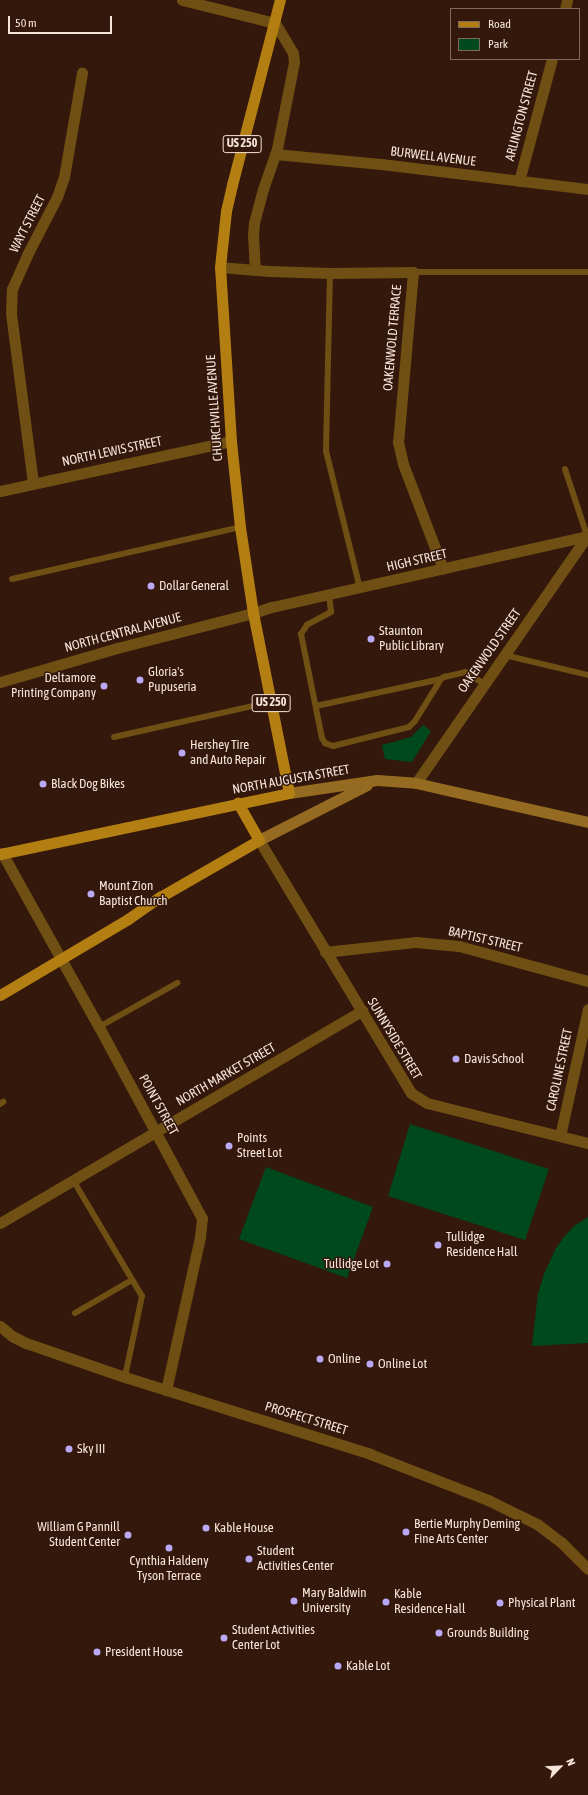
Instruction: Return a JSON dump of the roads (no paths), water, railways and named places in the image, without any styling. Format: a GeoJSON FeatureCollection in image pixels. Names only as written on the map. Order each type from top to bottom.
{"type":"FeatureCollection","features":[{"type":"Feature","properties":{"kind":"main road","name":"CHURCHVILLE AVENUE"},"geometry":{"type":"LineString","coordinates":[[280,0],[275,24],[230,192],[223,230],[220,266],[231,441],[240,527],[253,613],[289,792]]}},
{"type":"Feature","properties":{"kind":"main road","name":"NORTH AUGUSTA STREET"},"geometry":{"type":"LineString","coordinates":[[1,854],[289,792],[377,780],[416,783],[588,822]]}},
{"type":"Feature","properties":{"kind":"main road"},"geometry":{"type":"LineString","coordinates":[[0,995],[128,919],[160,897],[259,840],[377,780]]}},
{"type":"Feature","properties":{"kind":"main road"},"geometry":{"type":"LineString","coordinates":[[238,803],[259,840]]}},
{"type":"Feature","properties":{"kind":"street"},"geometry":{"type":"LineString","coordinates":[[182,0],[275,24],[289,46],[294,62],[275,154],[263,189],[254,223],[253,234],[255,270]]}},
{"type":"Feature","properties":{"kind":"street","name":"ARLINGTON STREET"},"geometry":{"type":"LineString","coordinates":[[519,181],[552,60]]}},
{"type":"Feature","properties":{"kind":"street","name":"WAYT STREET"},"geometry":{"type":"LineString","coordinates":[[33,483],[11,314],[12,289],[27,255],[58,197],[64,177],[82,73]]}},
{"type":"Feature","properties":{"kind":"street","name":"BURWELL AVENUE"},"geometry":{"type":"LineString","coordinates":[[275,154],[381,164],[588,189]]}},
{"type":"Feature","properties":{"kind":"street","name":"OAKENWOLD TERRACE"},"geometry":{"type":"LineString","coordinates":[[220,266],[255,270],[330,273],[413,272],[398,442],[403,464],[443,569]]}},
{"type":"Feature","properties":{"kind":"street","name":"NORTH LEWIS STREET"},"geometry":{"type":"LineString","coordinates":[[0,491],[231,441]]}},
{"type":"Feature","properties":{"kind":"street","name":"HIGH STREET"},"geometry":{"type":"LineString","coordinates":[[253,613],[272,607],[588,536]]}},
{"type":"Feature","properties":{"kind":"street","name":"OAKENWOLD STREET"},"geometry":{"type":"LineString","coordinates":[[416,783],[588,536]]}},
{"type":"Feature","properties":{"kind":"street","name":"NORTH CENTRAL AVENUE"},"geometry":{"type":"LineString","coordinates":[[0,682],[117,648],[253,613]]}},
{"type":"Feature","properties":{"kind":"street","name":"SUNNYSIDE STREET"},"geometry":{"type":"LineString","coordinates":[[259,840],[407,1087],[418,1099],[427,1103],[588,1143]]}},
{"type":"Feature","properties":{"kind":"street","name":"POINT STREET"},"geometry":{"type":"LineString","coordinates":[[1,854],[99,1027],[202,1218],[200,1237],[166,1390]]}},
{"type":"Feature","properties":{"kind":"street","name":"BAPTIST STREET"},"geometry":{"type":"LineString","coordinates":[[325,952],[416,942],[459,946],[588,981]]}},
{"type":"Feature","properties":{"kind":"street","name":"CAROLINE STREET"},"geometry":{"type":"LineString","coordinates":[[560,1136],[588,1009]]}},
{"type":"Feature","properties":{"kind":"street","name":"NORTH MARKET STREET"},"geometry":{"type":"LineString","coordinates":[[0,1223],[362,1011]]}},
{"type":"Feature","properties":{"kind":"street","name":"PROSPECT STREET"},"geometry":{"type":"LineString","coordinates":[[0,1326],[12,1336],[26,1343],[166,1390],[370,1454],[488,1500],[537,1524],[561,1542],[588,1569]]}},
{"type":"Feature","properties":{"kind":"lane"},"geometry":{"type":"LineString","coordinates":[[413,272],[588,272]]}},
{"type":"Feature","properties":{"kind":"lane"},"geometry":{"type":"LineString","coordinates":[[330,273],[326,451],[360,588]]}},
{"type":"Feature","properties":{"kind":"lane"},"geometry":{"type":"LineString","coordinates":[[565,469],[588,536]]}},
{"type":"Feature","properties":{"kind":"lane"},"geometry":{"type":"LineString","coordinates":[[12,579],[240,527]]}},
{"type":"Feature","properties":{"kind":"lane"},"geometry":{"type":"LineString","coordinates":[[329,595],[331,612],[307,624],[301,634],[324,743],[333,746],[409,727],[415,722],[441,679]]}},
{"type":"Feature","properties":{"kind":"lane"},"geometry":{"type":"LineString","coordinates":[[504,655],[588,675]]}},
{"type":"Feature","properties":{"kind":"lane"},"geometry":{"type":"LineString","coordinates":[[316,706],[441,679],[460,672],[465,672],[484,684]]}},
{"type":"Feature","properties":{"kind":"lane"},"geometry":{"type":"LineString","coordinates":[[114,737],[271,702]]}},
{"type":"Feature","properties":{"kind":"lane"},"geometry":{"type":"LineString","coordinates":[[99,1027],[177,983]]}},
{"type":"Feature","properties":{"kind":"lane"},"geometry":{"type":"LineString","coordinates":[[74,1180],[142,1296],[125,1376]]}},
{"type":"Feature","properties":{"kind":"lane"},"geometry":{"type":"LineString","coordinates":[[75,1313],[132,1280]]}},
{"type":"Feature","properties":{"kind":"place","name":"Dollar General"},"geometry":{"type":"Point","coordinates":[151,586]}},
{"type":"Feature","properties":{"kind":"place","name":"Staunton Public Library"},"geometry":{"type":"Point","coordinates":[371,639]}},
{"type":"Feature","properties":{"kind":"place","name":"Gloria's Pupuseria"},"geometry":{"type":"Point","coordinates":[140,680]}},
{"type":"Feature","properties":{"kind":"place","name":"Deltamore Printing Company"},"geometry":{"type":"Point","coordinates":[104,686]}},
{"type":"Feature","properties":{"kind":"place","name":"Hershey Tire and Auto Repair"},"geometry":{"type":"Point","coordinates":[182,753]}},
{"type":"Feature","properties":{"kind":"place","name":"Black Dog Bikes"},"geometry":{"type":"Point","coordinates":[43,784]}},
{"type":"Feature","properties":{"kind":"place","name":"Mount Zion Baptist Church"},"geometry":{"type":"Point","coordinates":[91,894]}},
{"type":"Feature","properties":{"kind":"place","name":"Davis School"},"geometry":{"type":"Point","coordinates":[456,1059]}},
{"type":"Feature","properties":{"kind":"place","name":"Points Street Lot"},"geometry":{"type":"Point","coordinates":[229,1146]}},
{"type":"Feature","properties":{"kind":"place","name":"Tullidge Residence Hall"},"geometry":{"type":"Point","coordinates":[438,1245]}},
{"type":"Feature","properties":{"kind":"place","name":"Tullidge Lot"},"geometry":{"type":"Point","coordinates":[387,1264]}},
{"type":"Feature","properties":{"kind":"place","name":"Online"},"geometry":{"type":"Point","coordinates":[320,1359]}},
{"type":"Feature","properties":{"kind":"place","name":"Online Lot"},"geometry":{"type":"Point","coordinates":[370,1364]}},
{"type":"Feature","properties":{"kind":"place","name":"Sky III"},"geometry":{"type":"Point","coordinates":[69,1449]}},
{"type":"Feature","properties":{"kind":"place","name":"Kable House"},"geometry":{"type":"Point","coordinates":[206,1528]}},
{"type":"Feature","properties":{"kind":"place","name":"Bertie Murphy Deming Fine Arts Center"},"geometry":{"type":"Point","coordinates":[406,1532]}},
{"type":"Feature","properties":{"kind":"place","name":"William G Pannill Student Center"},"geometry":{"type":"Point","coordinates":[128,1535]}},
{"type":"Feature","properties":{"kind":"place","name":"Cynthia Haldeny Tyson Terrace"},"geometry":{"type":"Point","coordinates":[169,1548]}},
{"type":"Feature","properties":{"kind":"place","name":"Student Activities Center"},"geometry":{"type":"Point","coordinates":[249,1559]}},
{"type":"Feature","properties":{"kind":"place","name":"Mary Baldwin University"},"geometry":{"type":"Point","coordinates":[294,1601]}},
{"type":"Feature","properties":{"kind":"place","name":"Kable Residence Hall"},"geometry":{"type":"Point","coordinates":[386,1602]}},
{"type":"Feature","properties":{"kind":"place","name":"Physical Plant"},"geometry":{"type":"Point","coordinates":[500,1603]}},
{"type":"Feature","properties":{"kind":"place","name":"Grounds Building"},"geometry":{"type":"Point","coordinates":[439,1633]}},
{"type":"Feature","properties":{"kind":"place","name":"Student Activities Center Lot"},"geometry":{"type":"Point","coordinates":[224,1638]}},
{"type":"Feature","properties":{"kind":"place","name":"President House"},"geometry":{"type":"Point","coordinates":[97,1652]}},
{"type":"Feature","properties":{"kind":"place","name":"Kable Lot"},"geometry":{"type":"Point","coordinates":[338,1666]}}]}
